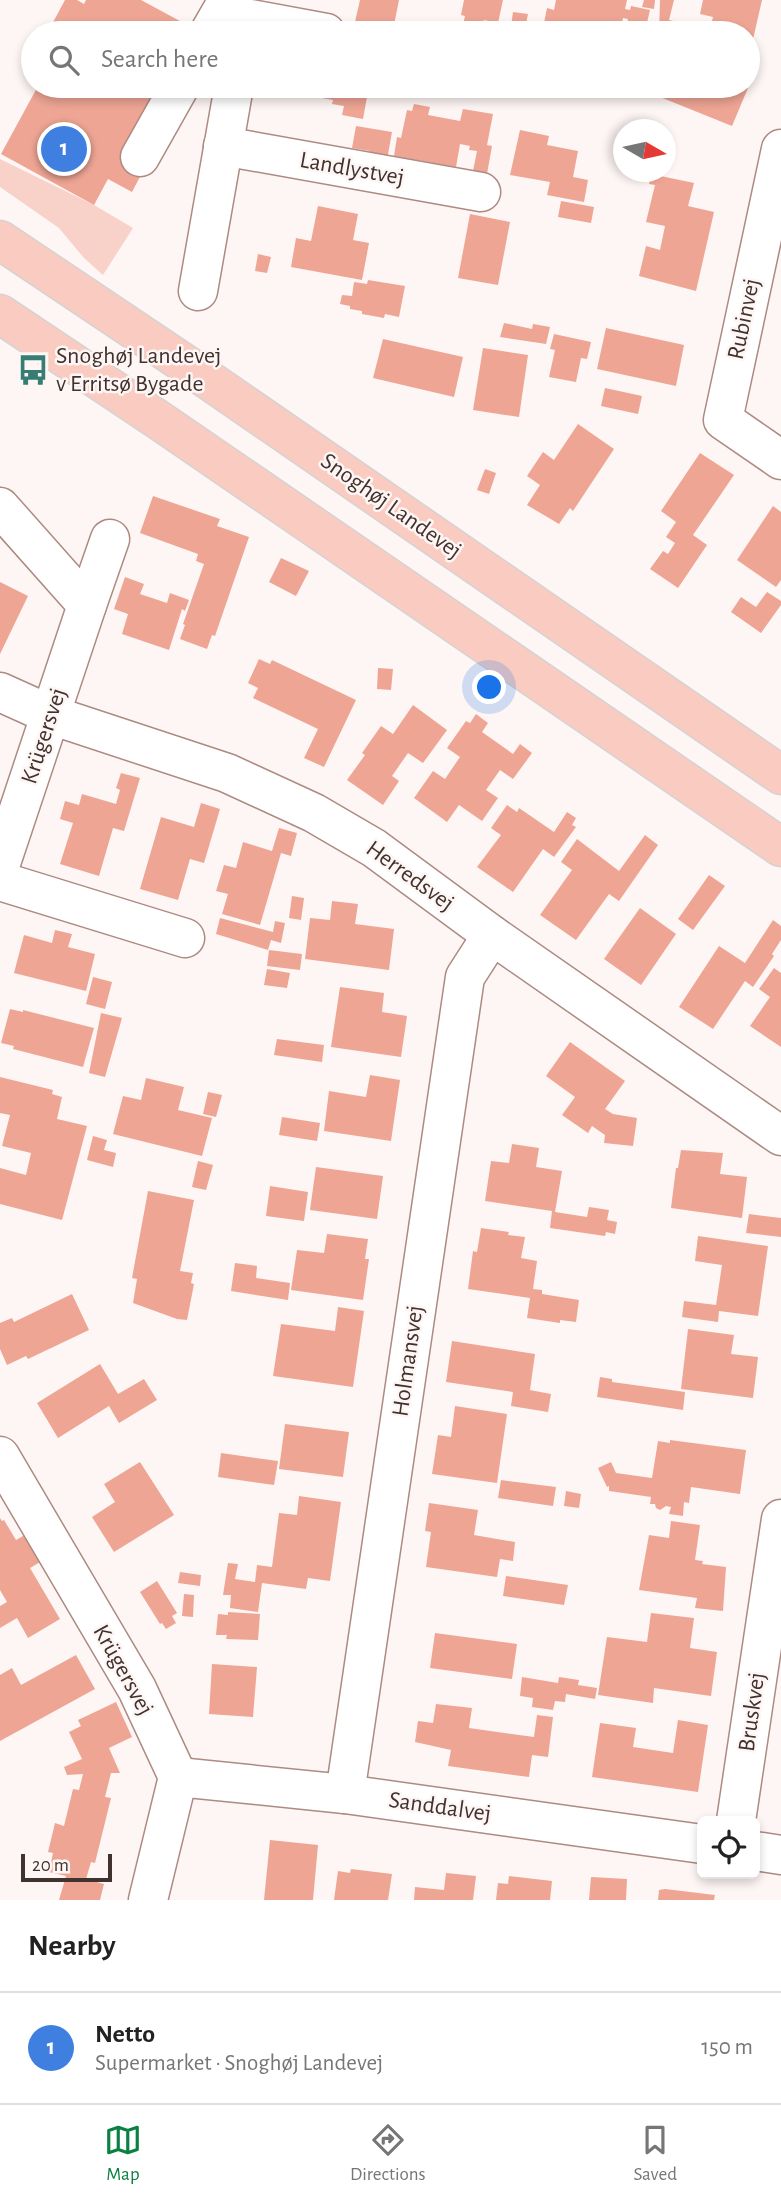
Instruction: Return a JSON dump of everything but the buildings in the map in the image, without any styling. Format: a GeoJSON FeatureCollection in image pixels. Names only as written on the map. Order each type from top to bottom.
{"type":"FeatureCollection","features":[{"type":"Feature","properties":{"kind":"main road","name":"Snoghøj Landevej"},"geometry":{"type":"LineString","coordinates":[[0,240],[781,775]]}},
{"type":"Feature","properties":{"kind":"main road"},"geometry":{"type":"LineString","coordinates":[[0,314],[781,847]]}},
{"type":"Feature","properties":{"kind":"street"},"geometry":{"type":"LineString","coordinates":[[241,13],[275,21]]}},
{"type":"Feature","properties":{"kind":"street"},"geometry":{"type":"LineString","coordinates":[[141,157],[173,98]]}},
{"type":"Feature","properties":{"kind":"street"},"geometry":{"type":"LineString","coordinates":[[198,291],[231,98]]}},
{"type":"Feature","properties":{"kind":"street","name":"Landlystvej"},"geometry":{"type":"LineString","coordinates":[[223,146],[481,192]]}},
{"type":"Feature","properties":{"kind":"street","name":"Rubinvej"},"geometry":{"type":"LineString","coordinates":[[781,149],[723,420],[781,460]]}},
{"type":"Feature","properties":{"kind":"street"},"geometry":{"type":"LineString","coordinates":[[0,257],[57,278]]}},
{"type":"Feature","properties":{"kind":"street"},"geometry":{"type":"LineString","coordinates":[[0,507],[87,605]]}},
{"type":"Feature","properties":{"kind":"street","name":"Krügersvej"},"geometry":{"type":"LineString","coordinates":[[0,866],[110,539]]}},
{"type":"Feature","properties":{"kind":"street","name":"Herredsvej"},"geometry":{"type":"LineString","coordinates":[[0,692],[51,715],[227,772],[314,813],[374,848],[492,935],[781,1136]]}},
{"type":"Feature","properties":{"kind":"street"},"geometry":{"type":"LineString","coordinates":[[0,881],[186,938]]}},
{"type":"Feature","properties":{"kind":"street","name":"Holmansvej"},"geometry":{"type":"LineString","coordinates":[[345,1794],[465,976],[492,935]]}},
{"type":"Feature","properties":{"kind":"street","name":"Krügersvej"},"geometry":{"type":"LineString","coordinates":[[4,1473],[137,1689],[178,1777]]}},
{"type":"Feature","properties":{"kind":"street","name":"Bruskvej"},"geometry":{"type":"LineString","coordinates":[[737,1816],[781,1519]]}},
{"type":"Feature","properties":{"kind":"street"},"geometry":{"type":"LineString","coordinates":[[148,1900],[178,1777]]}},
{"type":"Feature","properties":{"kind":"street","name":"Sanddalvej"},"geometry":{"type":"LineString","coordinates":[[178,1777],[345,1794],[697,1843]]}},
{"type":"Feature","properties":{"kind":"street"},"geometry":{"type":"LineString","coordinates":[[760,1852],[781,1855]]}},
{"type":"Feature","properties":{"kind":"shaded area"},"geometry":{"type":"Polygon","coordinates":[[[0,159],[94,205],[133,228],[103,275],[84,258],[59,228],[0,187],[0,159]]]}},
{"type":"Feature","properties":{"kind":"place","name":"Netto"},"geometry":{"type":"Point","coordinates":[64,149]}},
{"type":"Feature","properties":{"kind":"place","name":"Snoghøj Landevej v Erritsø Bygade"},"geometry":{"type":"Point","coordinates":[33,370]}}]}
